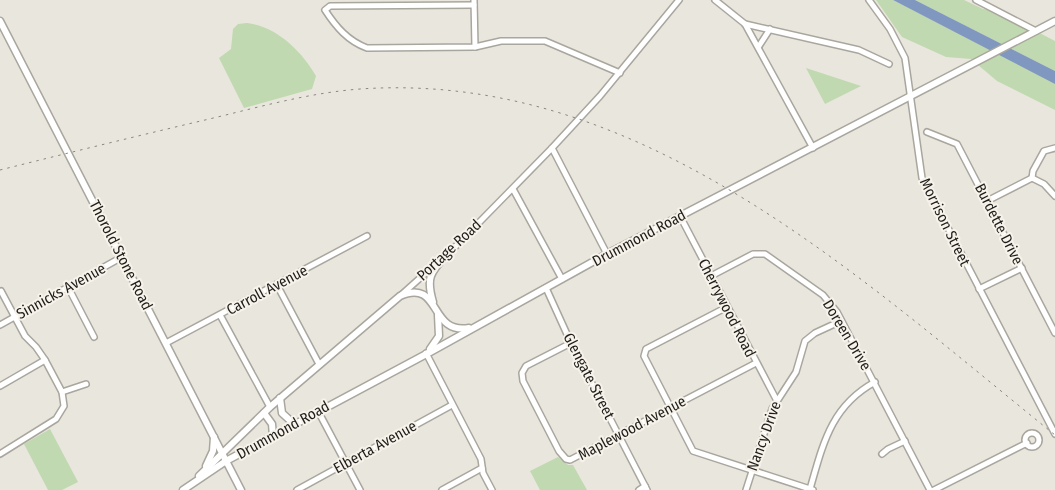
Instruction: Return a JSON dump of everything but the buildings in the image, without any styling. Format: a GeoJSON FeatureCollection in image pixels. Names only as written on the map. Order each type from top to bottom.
{"type":"FeatureCollection","features":[{"type":"Feature","properties":{"kind":"main road","name":"Thorold Stone Road"},"geometry":{"type":"LineString","coordinates":[[0,21],[241,490]]}},
{"type":"Feature","properties":{"kind":"main road","name":"Drummond Road"},"geometry":{"type":"LineString","coordinates":[[225,458],[273,436],[607,254],[1055,21]]}},
{"type":"Feature","properties":{"kind":"main road"},"geometry":{"type":"LineString","coordinates":[[446,255],[430,274],[429,289],[438,314],[443,321],[458,329],[475,327]]}},
{"type":"Feature","properties":{"kind":"main road"},"geometry":{"type":"LineString","coordinates":[[400,296],[411,291],[422,293],[434,304]]}},
{"type":"Feature","properties":{"kind":"main road","name":"Portage Road"},"geometry":{"type":"LineString","coordinates":[[183,490],[225,458],[270,407],[318,364],[400,296]]}},
{"type":"Feature","properties":{"kind":"main road"},"geometry":{"type":"LineString","coordinates":[[426,353],[435,345],[439,336],[438,314]]}},
{"type":"Feature","properties":{"kind":"main road"},"geometry":{"type":"LineString","coordinates":[[280,398],[282,413],[294,424]]}},
{"type":"Feature","properties":{"kind":"main road"},"geometry":{"type":"LineString","coordinates":[[264,413],[272,424],[273,436]]}},
{"type":"Feature","properties":{"kind":"main road"},"geometry":{"type":"LineString","coordinates":[[206,468],[213,451],[214,436]]}},
{"type":"Feature","properties":{"kind":"main road","name":"Portage Road"},"geometry":{"type":"LineString","coordinates":[[197,479],[206,468],[225,458]]}},
{"type":"Feature","properties":{"kind":"street","name":"Portage Road"},"geometry":{"type":"LineString","coordinates":[[400,296],[446,255],[552,148],[620,73],[679,0]]}},
{"type":"Feature","properties":{"kind":"street"},"geometry":{"type":"LineString","coordinates":[[716,0],[745,24],[759,46],[813,148]]}},
{"type":"Feature","properties":{"kind":"street","name":"Morrison Street"},"geometry":{"type":"LineString","coordinates":[[869,0],[902,48],[922,178],[1055,434]]}},
{"type":"Feature","properties":{"kind":"street"},"geometry":{"type":"LineString","coordinates":[[976,0],[1036,32]]}},
{"type":"Feature","properties":{"kind":"street"},"geometry":{"type":"LineString","coordinates":[[475,47],[474,3],[330,6],[325,10],[345,36],[367,48],[475,47],[501,41],[545,41],[620,73]]}},
{"type":"Feature","properties":{"kind":"street"},"geometry":{"type":"LineString","coordinates":[[745,24],[860,50],[889,64]]}},
{"type":"Feature","properties":{"kind":"street"},"geometry":{"type":"LineString","coordinates":[[759,46],[770,29]]}},
{"type":"Feature","properties":{"kind":"street","name":"Burdette Drive"},"geometry":{"type":"LineString","coordinates":[[927,132],[957,144],[1055,333]]}},
{"type":"Feature","properties":{"kind":"street"},"geometry":{"type":"LineString","coordinates":[[552,148],[607,254]]}},
{"type":"Feature","properties":{"kind":"street"},"geometry":{"type":"LineString","coordinates":[[1032,178],[1032,171],[1044,150],[1055,148]]}},
{"type":"Feature","properties":{"kind":"street"},"geometry":{"type":"LineString","coordinates":[[987,202],[1032,178]]}},
{"type":"Feature","properties":{"kind":"street"},"geometry":{"type":"LineString","coordinates":[[1032,178],[1044,184],[1055,196]]}},
{"type":"Feature","properties":{"kind":"street"},"geometry":{"type":"LineString","coordinates":[[513,189],[562,279]]}},
{"type":"Feature","properties":{"kind":"street","name":"Cherrywood Road"},"geometry":{"type":"LineString","coordinates":[[680,216],[776,399]]}},
{"type":"Feature","properties":{"kind":"street","name":"Carroll Avenue"},"geometry":{"type":"LineString","coordinates":[[166,343],[367,236]]}},
{"type":"Feature","properties":{"kind":"street","name":"Doreen Drive"},"geometry":{"type":"LineString","coordinates":[[711,276],[753,254],[765,254],[823,294],[842,320],[932,490]]}},
{"type":"Feature","properties":{"kind":"street","name":"Sinnicks Avenue"},"geometry":{"type":"LineString","coordinates":[[0,325],[122,257]]}},
{"type":"Feature","properties":{"kind":"street"},"geometry":{"type":"LineString","coordinates":[[979,289],[1022,268]]}},
{"type":"Feature","properties":{"kind":"street"},"geometry":{"type":"LineString","coordinates":[[277,285],[318,364]]}},
{"type":"Feature","properties":{"kind":"street"},"geometry":{"type":"LineString","coordinates":[[68,287],[94,337]]}},
{"type":"Feature","properties":{"kind":"street","name":"Glengate Street"},"geometry":{"type":"LineString","coordinates":[[546,288],[571,342],[646,488]]}},
{"type":"Feature","properties":{"kind":"street"},"geometry":{"type":"LineString","coordinates":[[0,291],[25,336],[45,360],[62,392],[64,406],[56,419],[0,454]]}},
{"type":"Feature","properties":{"kind":"street"},"geometry":{"type":"LineString","coordinates":[[727,307],[644,352],[644,356],[670,408],[694,451],[812,490],[828,431],[851,397],[875,382]]}},
{"type":"Feature","properties":{"kind":"street"},"geometry":{"type":"LineString","coordinates":[[220,315],[270,407]]}},
{"type":"Feature","properties":{"kind":"street","name":"Nancy Drive"},"geometry":{"type":"LineString","coordinates":[[746,490],[776,399],[796,372],[805,341],[815,333],[842,320]]}},
{"type":"Feature","properties":{"kind":"street","name":"Maplewood Avenue"},"geometry":{"type":"LineString","coordinates":[[571,342],[526,366],[522,373],[523,381],[550,433],[566,459],[570,460],[756,363]]}},
{"type":"Feature","properties":{"kind":"street"},"geometry":{"type":"LineString","coordinates":[[426,353],[481,459],[482,468],[492,490]]}},
{"type":"Feature","properties":{"kind":"street"},"geometry":{"type":"LineString","coordinates":[[0,386],[45,360]]}},
{"type":"Feature","properties":{"kind":"street"},"geometry":{"type":"LineString","coordinates":[[62,392],[86,384]]}},
{"type":"Feature","properties":{"kind":"street","name":"Elberta Avenue"},"geometry":{"type":"LineString","coordinates":[[297,490],[452,405]]}},
{"type":"Feature","properties":{"kind":"street"},"geometry":{"type":"LineString","coordinates":[[318,411],[360,490]]}},
{"type":"Feature","properties":{"kind":"street"},"geometry":{"type":"LineString","coordinates":[[882,454],[905,441]]}},
{"type":"Feature","properties":{"kind":"street"},"geometry":{"type":"LineString","coordinates":[[932,490],[1026,443]]}},
{"type":"Feature","properties":{"kind":"street"},"geometry":{"type":"LineString","coordinates":[[442,490],[482,468]]}},
{"type":"Feature","properties":{"kind":"street"},"geometry":{"type":"LineString","coordinates":[[639,490],[646,488]]}},
{"type":"Feature","properties":{"kind":"green space"},"geometry":{"type":"Polygon","coordinates":[[[876,0],[893,0],[1055,83],[1055,110],[997,81],[971,59],[946,57],[902,37],[876,0]]]}},
{"type":"Feature","properties":{"kind":"green space"},"geometry":{"type":"Polygon","coordinates":[[[915,0],[964,0],[983,9],[995,10],[1055,41],[1055,71],[915,0]]]}},
{"type":"Feature","properties":{"kind":"green space"},"geometry":{"type":"Polygon","coordinates":[[[238,24],[258,25],[278,34],[296,49],[316,76],[312,89],[244,108],[219,58],[231,49],[233,29],[238,24]]]}},
{"type":"Feature","properties":{"kind":"green space"},"geometry":{"type":"Polygon","coordinates":[[[806,68],[861,86],[825,104],[806,68]]]}},
{"type":"Feature","properties":{"kind":"green space"},"geometry":{"type":"Polygon","coordinates":[[[50,429],[78,482],[62,490],[48,490],[24,444],[50,429]]]}},
{"type":"Feature","properties":{"kind":"green space"},"geometry":{"type":"Polygon","coordinates":[[[558,457],[568,465],[573,465],[587,490],[540,490],[530,471],[558,457]]]}},
{"type":"Feature","properties":{"kind":"water"},"geometry":{"type":"Polygon","coordinates":[[[893,0],[915,0],[1055,71],[1055,84],[893,0]]]}},
{"type":"Feature","properties":{"kind":"railway"},"geometry":{"type":"LineString","coordinates":[[0,170],[262,106],[340,91],[360,89],[461,92],[558,112],[649,147],[736,194],[820,249],[901,310],[1055,435]]}}]}
